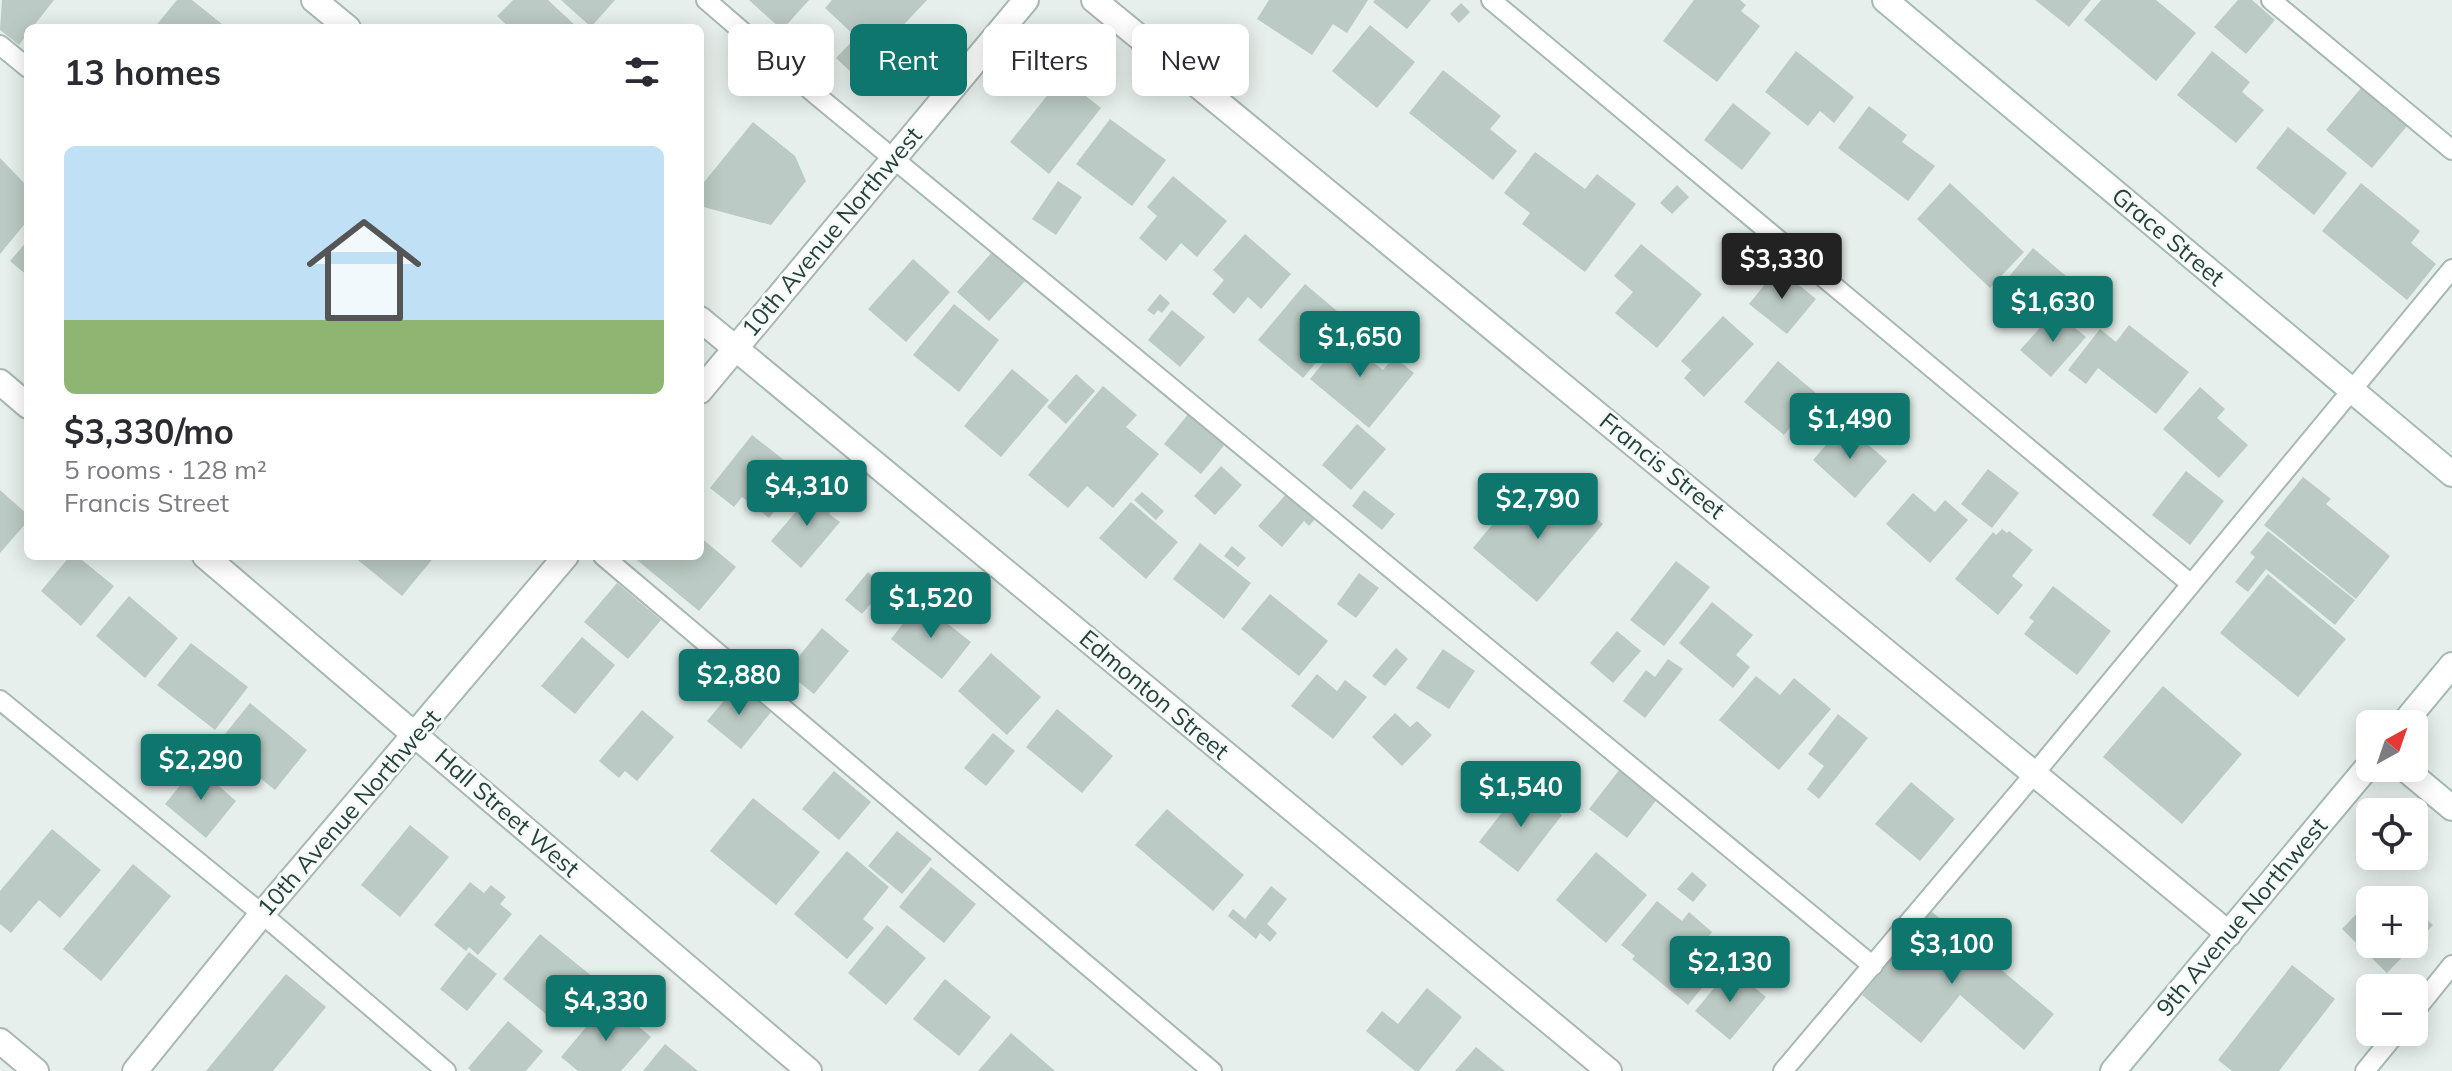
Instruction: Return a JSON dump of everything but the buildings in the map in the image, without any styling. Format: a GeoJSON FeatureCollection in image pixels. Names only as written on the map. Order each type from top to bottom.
{"type":"FeatureCollection","features":[{"type":"Feature","properties":{"kind":"street"},"geometry":{"type":"LineString","coordinates":[[314,0],[343,24]]}},
{"type":"Feature","properties":{"kind":"street","name":"10th Avenue Northwest"},"geometry":{"type":"LineString","coordinates":[[704,386],[1026,0]]}},
{"type":"Feature","properties":{"kind":"street","name":"Francis Street"},"geometry":{"type":"LineString","coordinates":[[1094,0],[2229,934]]}},
{"type":"Feature","properties":{"kind":"street","name":"Grace Street"},"geometry":{"type":"LineString","coordinates":[[1885,0],[2452,474]]}},
{"type":"Feature","properties":{"kind":"street","name":"Edmonton Street"},"geometry":{"type":"LineString","coordinates":[[704,322],[1609,1071]]}},
{"type":"Feature","properties":{"kind":"street"},"geometry":{"type":"LineString","coordinates":[[0,382],[24,403]]}},
{"type":"Feature","properties":{"kind":"street","name":"Hall Street West"},"geometry":{"type":"LineString","coordinates":[[210,560],[809,1071]]}},
{"type":"Feature","properties":{"kind":"street","name":"10th Avenue Northwest"},"geometry":{"type":"LineString","coordinates":[[135,1071],[262,914],[563,560]]}},
{"type":"Feature","properties":{"kind":"street"},"geometry":{"type":"LineString","coordinates":[[2415,710],[2452,665]]}},
{"type":"Feature","properties":{"kind":"street","name":"9th Avenue Northwest"},"geometry":{"type":"LineString","coordinates":[[2113,1071],[2356,781]]}},
{"type":"Feature","properties":{"kind":"street"},"geometry":{"type":"LineString","coordinates":[[2421,782],[2452,808]]}},
{"type":"Feature","properties":{"kind":"street"},"geometry":{"type":"LineString","coordinates":[[0,1041],[36,1071]]}},
{"type":"Feature","properties":{"kind":"lane"},"geometry":{"type":"LineString","coordinates":[[706,0],[1873,966]]}},
{"type":"Feature","properties":{"kind":"lane"},"geometry":{"type":"LineString","coordinates":[[1491,0],[2191,584]]}},
{"type":"Feature","properties":{"kind":"lane"},"geometry":{"type":"LineString","coordinates":[[2271,0],[2452,150]]}},
{"type":"Feature","properties":{"kind":"lane"},"geometry":{"type":"LineString","coordinates":[[0,45],[24,65]]}},
{"type":"Feature","properties":{"kind":"lane"},"geometry":{"type":"LineString","coordinates":[[1783,1071],[2035,773],[2452,269]]}},
{"type":"Feature","properties":{"kind":"lane"},"geometry":{"type":"LineString","coordinates":[[608,560],[1212,1071]]}},
{"type":"Feature","properties":{"kind":"lane"},"geometry":{"type":"LineString","coordinates":[[0,700],[262,914],[446,1071]]}},
{"type":"Feature","properties":{"kind":"lane"},"geometry":{"type":"LineString","coordinates":[[2428,995],[2452,965]]}},
{"type":"Feature","properties":{"kind":"lane"},"geometry":{"type":"LineString","coordinates":[[2365,1071],[2386,1046]]}}]}
